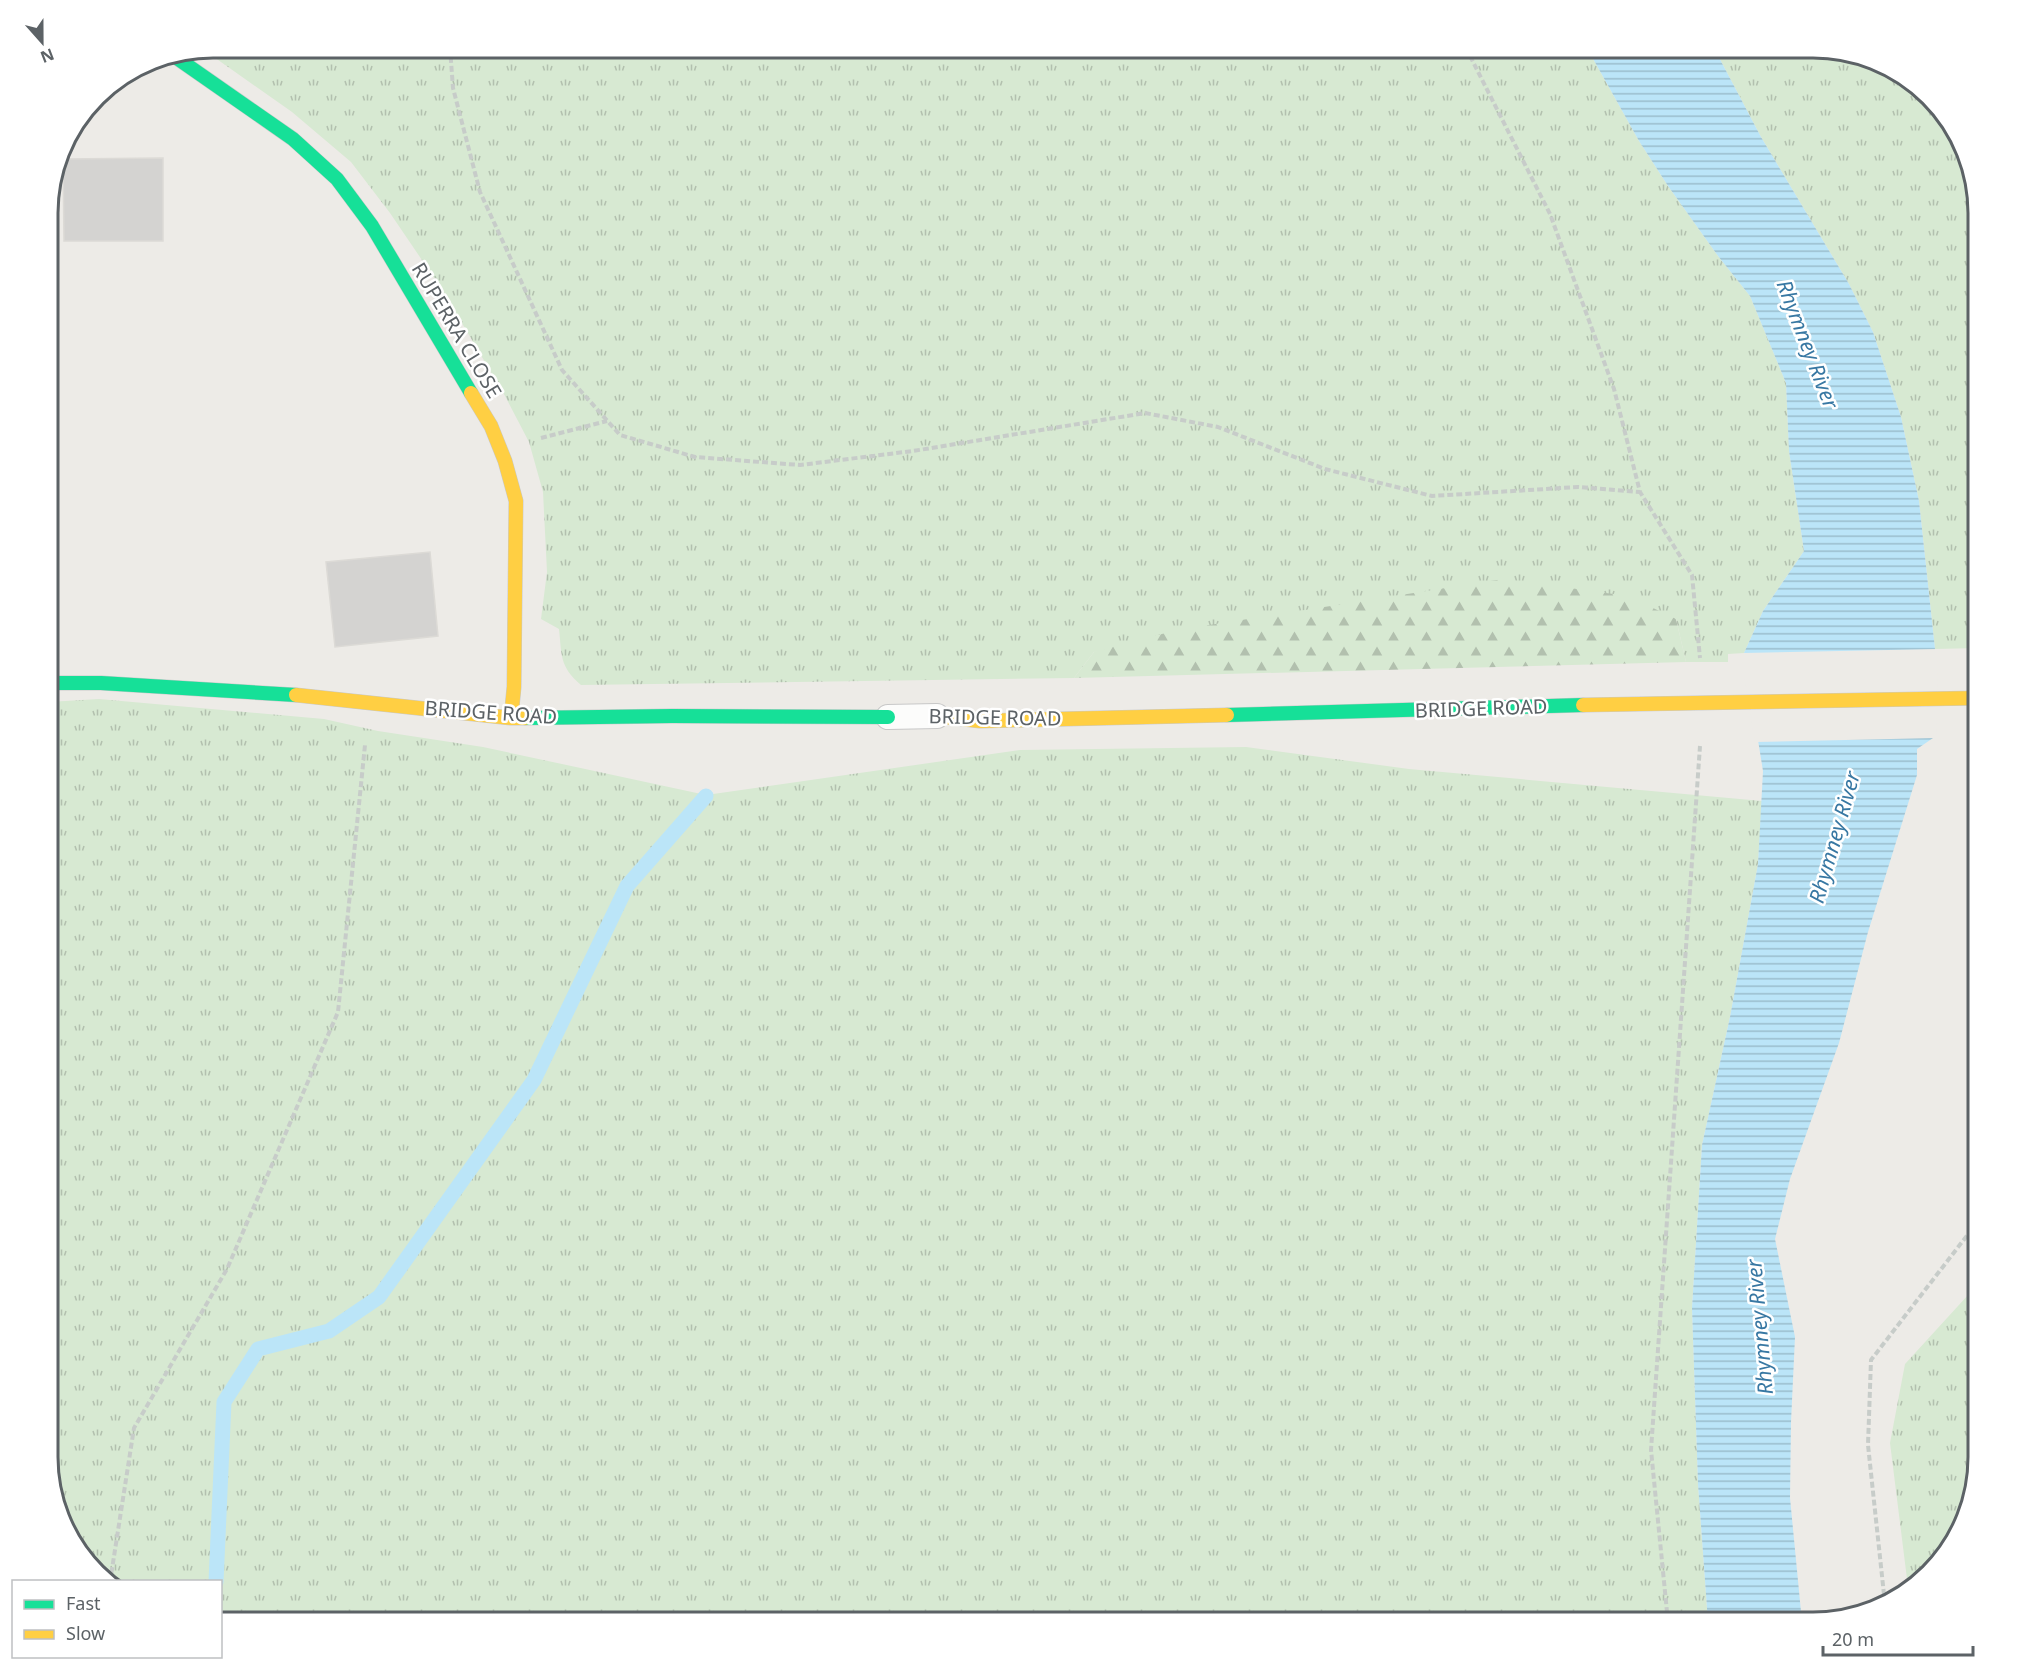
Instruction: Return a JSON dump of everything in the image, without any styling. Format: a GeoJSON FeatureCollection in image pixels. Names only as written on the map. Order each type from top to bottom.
{"type":"FeatureCollection","features":[{"type":"Feature","properties":{"kind":"main road","name":"RUPERRA CLOSE"},"geometry":{"type":"LineString","coordinates":[[183,62],[293,139],[337,179],[372,226],[491,426],[505,461],[516,501],[514,687],[511,718]]}},
{"type":"Feature","properties":{"kind":"main road","name":"BRIDGE ROAD"},"geometry":{"type":"LineString","coordinates":[[59,683],[100,683],[286,694],[511,718],[888,717]]}},
{"type":"Feature","properties":{"kind":"main road","name":"BRIDGE ROAD"},"geometry":{"type":"LineString","coordinates":[[937,716],[980,721],[1731,701],[1968,698]]}},
{"type":"Feature","properties":{"kind":"lane","name":"BRIDGE ROAD"},"geometry":{"type":"LineString","coordinates":[[888,717],[937,716]]}},
{"type":"Feature","properties":{"kind":"path"},"geometry":{"type":"LineString","coordinates":[[451,58],[453,88],[480,192],[562,370],[620,435],[695,457],[800,465],[913,451],[1145,414],[1218,427],[1325,469],[1432,496],[1578,487],[1640,492]]}},
{"type":"Feature","properties":{"kind":"path"},"geometry":{"type":"LineString","coordinates":[[1471,58],[1550,214],[1614,389],[1640,492],[1692,574],[1702,702],[1651,1450],[1667,1612]]}},
{"type":"Feature","properties":{"kind":"path"},"geometry":{"type":"LineString","coordinates":[[540,439],[607,421]]}},
{"type":"Feature","properties":{"kind":"path"},"geometry":{"type":"LineString","coordinates":[[111,1573],[134,1428],[227,1269],[338,1012],[367,728],[367,702]]}},
{"type":"Feature","properties":{"kind":"path"},"geometry":{"type":"LineString","coordinates":[[1884,1594],[1868,1445],[1871,1360],[1968,1234]]}},
{"type":"Feature","properties":{"kind":"green space"},"geometry":{"type":"Polygon","coordinates":[[[215,58],[1593,58],[1639,141],[1668,186],[1750,296],[1786,383],[1789,451],[1804,551],[1763,611],[1744,653],[1728,654],[1728,662],[1686,662],[1676,619],[1094,652],[1074,678],[581,685],[565,666],[561,653],[559,629],[541,619],[547,572],[543,492],[529,442],[505,396],[443,291],[390,213],[351,162],[292,112],[215,58]]]}},
{"type":"Feature","properties":{"kind":"green space"},"geometry":{"type":"Polygon","coordinates":[[[1719,58],[1813,58],[1843,61],[1863,67],[1891,79],[1916,97],[1936,119],[1957,154],[1967,194],[1968,214],[1968,648],[1935,649],[1919,501],[1901,417],[1873,332],[1849,284],[1761,137],[1719,58]]]}},
{"type":"Feature","properties":{"kind":"green space"},"geometry":{"type":"Polygon","coordinates":[[[1503,579],[1628,596],[1676,619],[1686,662],[1074,678],[1094,652],[1177,630],[1503,579]]]}},
{"type":"Feature","properties":{"kind":"green space"},"geometry":{"type":"Polygon","coordinates":[[[99,699],[324,719],[378,731],[483,747],[706,795],[1020,750],[1246,747],[1409,769],[1762,801],[1758,864],[1730,1017],[1702,1145],[1692,1308],[1698,1484],[1707,1612],[222,1612],[222,1580],[120,1580],[91,1551],[70,1516],[59,1466],[59,701],[99,699]]]}},
{"type":"Feature","properties":{"kind":"green space"},"geometry":{"type":"Polygon","coordinates":[[[1968,1295],[1966,1486],[1957,1516],[1948,1534],[1930,1559],[1907,1580],[1890,1443],[1905,1364],[1968,1295]]]}},
{"type":"Feature","properties":{"kind":"water","name":"Rhymney River"},"geometry":{"type":"Polygon","coordinates":[[[1593,58],[1719,58],[1761,137],[1849,284],[1873,332],[1901,417],[1919,501],[1935,649],[1933,738],[1917,749],[1917,775],[1868,932],[1839,1043],[1790,1179],[1775,1239],[1795,1337],[1790,1498],[1801,1612],[1707,1612],[1698,1484],[1692,1308],[1702,1145],[1730,1017],[1758,864],[1763,771],[1744,653],[1763,611],[1804,551],[1789,451],[1786,383],[1750,296],[1718,256],[1639,141],[1593,58]]]}},
{"type":"Feature","properties":{"kind":"pier"},"geometry":{"type":"Polygon","coordinates":[[[1938,649],[1936,738],[1755,742],[1744,674],[1744,653],[1938,649]]]}},
{"type":"Feature","properties":{"kind":"building"},"geometry":{"type":"Polygon","coordinates":[[[163,158],[163,241],[64,241],[63,177],[69,159],[163,158]]]}},
{"type":"Feature","properties":{"kind":"building"},"geometry":{"type":"Polygon","coordinates":[[[430,552],[438,636],[335,647],[326,562],[430,552]]]}},
{"type":"Feature","properties":{"kind":"waterway"},"geometry":{"type":"LineString","coordinates":[[216,1580],[224,1402],[258,1349],[329,1331],[379,1297],[534,1080],[627,886],[706,796]]}},
{"type":"Feature","properties":{"kind":"traffic: fast"},"geometry":{"type":"LineString","coordinates":[[183,62],[293,139],[337,179],[372,226],[471,393]]}},
{"type":"Feature","properties":{"kind":"traffic: fast"},"geometry":{"type":"LineString","coordinates":[[59,683],[101,683],[296,695]]}},
{"type":"Feature","properties":{"kind":"traffic: fast"},"geometry":{"type":"LineString","coordinates":[[1227,715],[1583,705]]}},
{"type":"Feature","properties":{"kind":"traffic: fast"},"geometry":{"type":"LineString","coordinates":[[525,718],[888,717]]}},
{"type":"Feature","properties":{"kind":"traffic: slow"},"geometry":{"type":"LineString","coordinates":[[471,393],[491,426],[505,461],[516,501],[514,687],[511,718]]}},
{"type":"Feature","properties":{"kind":"traffic: slow"},"geometry":{"type":"LineString","coordinates":[[296,695],[525,718]]}},
{"type":"Feature","properties":{"kind":"traffic: slow"},"geometry":{"type":"LineString","coordinates":[[1583,705],[1968,698]]}},
{"type":"Feature","properties":{"kind":"traffic: slow"},"geometry":{"type":"LineString","coordinates":[[937,716],[980,721],[1227,715]]}}]}
